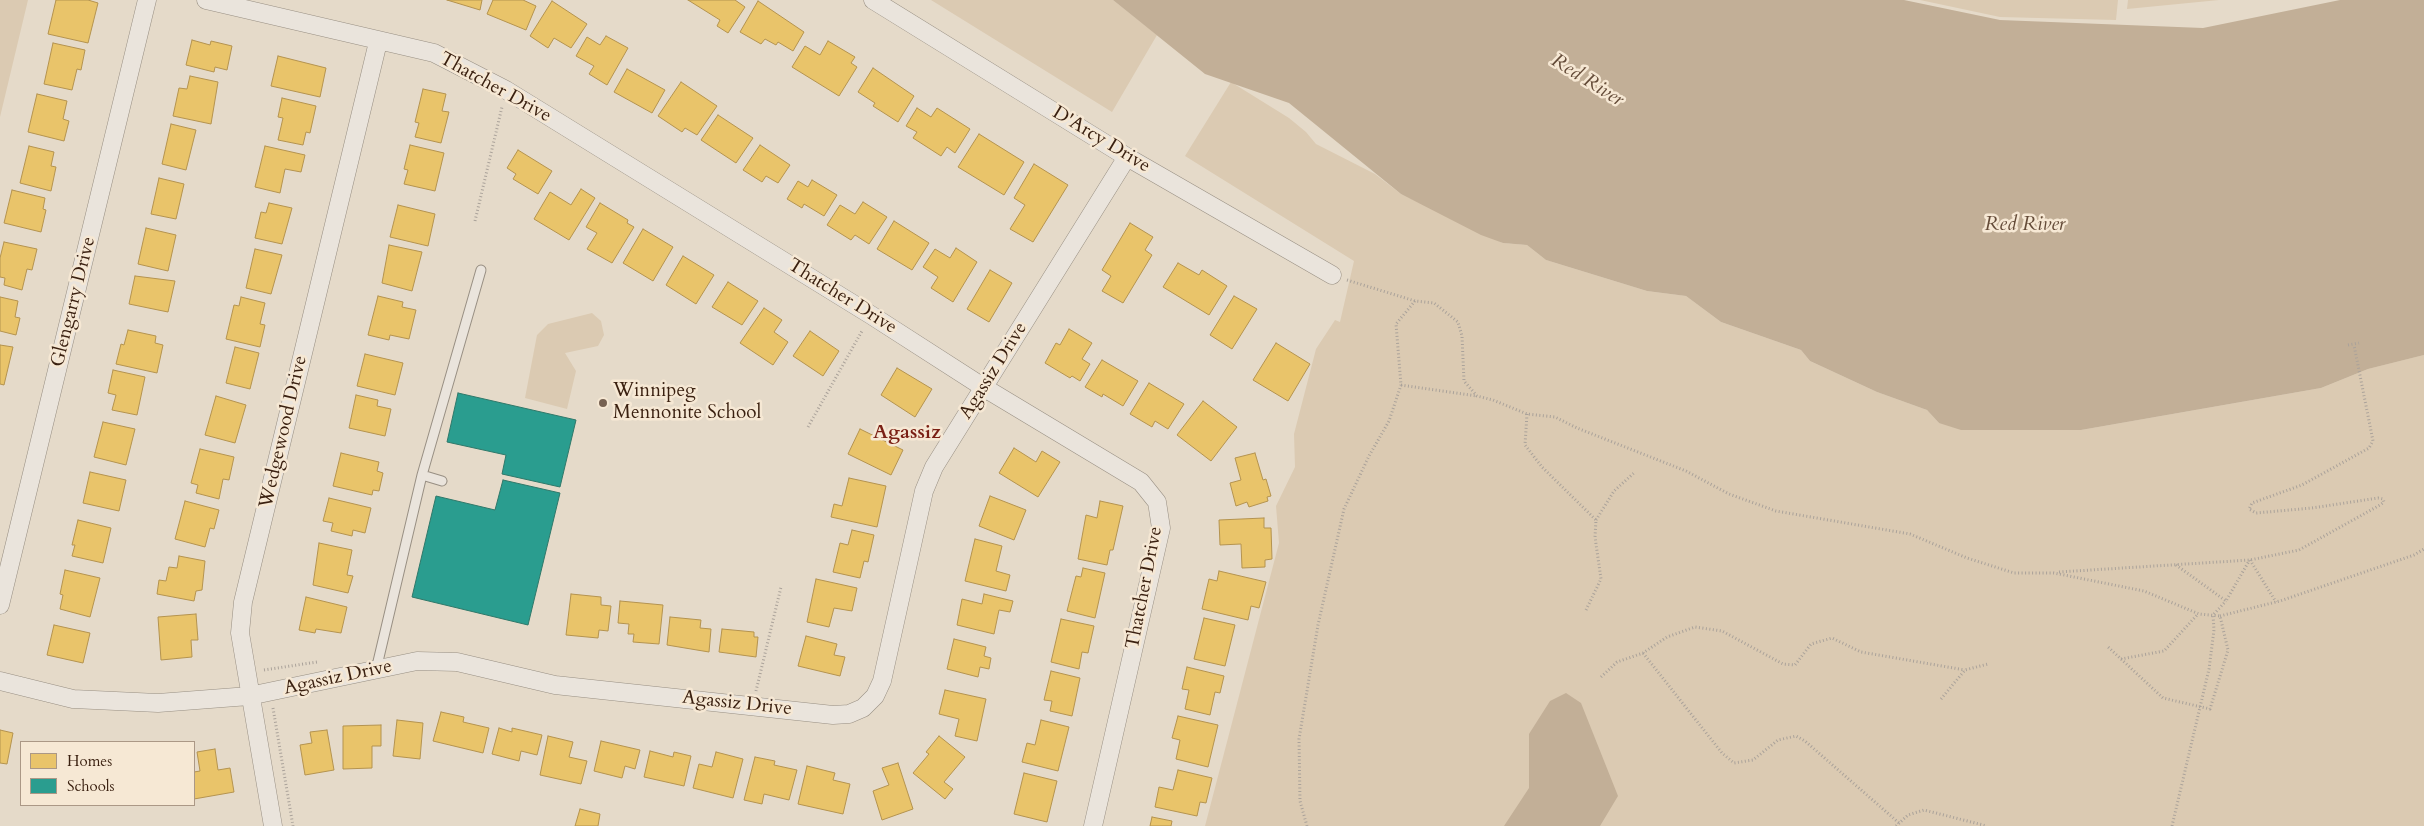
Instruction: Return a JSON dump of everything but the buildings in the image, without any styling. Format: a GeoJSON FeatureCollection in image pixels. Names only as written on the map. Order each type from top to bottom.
{"type":"FeatureCollection","features":[{"type":"Feature","properties":{"kind":"street","name":"Glengarry Drive"},"geometry":{"type":"LineString","coordinates":[[0,605],[147,0]]}},
{"type":"Feature","properties":{"kind":"street","name":"Thatcher Drive"},"geometry":{"type":"LineString","coordinates":[[206,0],[378,42],[434,53],[506,90],[871,315],[983,387],[1141,482],[1158,502],[1161,528],[1093,826]]}},
{"type":"Feature","properties":{"kind":"street","name":"D'Arcy Drive"},"geometry":{"type":"LineString","coordinates":[[874,0],[1127,157],[1332,275]]}},
{"type":"Feature","properties":{"kind":"street","name":"Wedgewood Drive"},"geometry":{"type":"LineString","coordinates":[[273,826],[249,696],[240,633],[243,602],[378,42]]}},
{"type":"Feature","properties":{"kind":"street","name":"Agassiz Drive"},"geometry":{"type":"LineString","coordinates":[[0,681],[73,699],[158,703],[249,696],[417,661],[457,662],[555,685],[833,715],[848,714],[863,708],[875,696],[882,681],[924,491],[934,467],[1127,157]]}},
{"type":"Feature","properties":{"kind":"lane"},"geometry":{"type":"LineString","coordinates":[[376,670],[422,475],[481,270]]}},
{"type":"Feature","properties":{"kind":"lane"},"geometry":{"type":"LineString","coordinates":[[422,475],[442,480]]}},
{"type":"Feature","properties":{"kind":"path"},"geometry":{"type":"LineString","coordinates":[[475,221],[506,90]]}},
{"type":"Feature","properties":{"kind":"path"},"geometry":{"type":"LineString","coordinates":[[1332,275],[1415,301],[1434,303],[1458,322],[1462,336],[1464,381],[1477,396]]}},
{"type":"Feature","properties":{"kind":"path"},"geometry":{"type":"LineString","coordinates":[[1307,826],[1300,801],[1298,739],[1318,625],[1344,509],[1368,456],[1389,421],[1401,385],[1396,324],[1415,301]]}},
{"type":"Feature","properties":{"kind":"path"},"geometry":{"type":"LineString","coordinates":[[808,427],[871,315]]}},
{"type":"Feature","properties":{"kind":"path"},"geometry":{"type":"LineString","coordinates":[[2348,345],[2360,344]]}},
{"type":"Feature","properties":{"kind":"path"},"geometry":{"type":"LineString","coordinates":[[1401,385],[1477,396],[1493,400],[1527,414],[1555,417],[1577,428],[1686,471],[1728,494],[1776,511],[1910,534],[1967,558],[2014,573],[2054,573],[2250,560],[2299,550],[2384,502],[2383,499],[2378,498],[2320,507],[2256,513],[2249,509],[2252,503],[2302,486],[2369,448],[2372,441],[2354,345]]}},
{"type":"Feature","properties":{"kind":"path"},"geometry":{"type":"LineString","coordinates":[[1527,414],[1525,444],[1542,467],[1596,520]]}},
{"type":"Feature","properties":{"kind":"path"},"geometry":{"type":"LineString","coordinates":[[1586,610],[1601,579],[1595,537],[1596,520],[1614,491],[1636,472]]}},
{"type":"Feature","properties":{"kind":"path"},"geometry":{"type":"LineString","coordinates":[[2054,573],[2144,591],[2198,614],[2220,616],[2276,602],[2414,555],[2424,549]]}},
{"type":"Feature","properties":{"kind":"path"},"geometry":{"type":"LineString","coordinates":[[2172,826],[2209,669],[2214,616],[2226,602],[2250,560]]}},
{"type":"Feature","properties":{"kind":"path"},"geometry":{"type":"LineString","coordinates":[[2250,560],[2276,602]]}},
{"type":"Feature","properties":{"kind":"path"},"geometry":{"type":"LineString","coordinates":[[2175,564],[2226,602]]}},
{"type":"Feature","properties":{"kind":"path"},"geometry":{"type":"LineString","coordinates":[[753,706],[781,587]]}},
{"type":"Feature","properties":{"kind":"path"},"geometry":{"type":"LineString","coordinates":[[2121,659],[2164,651],[2198,614]]}},
{"type":"Feature","properties":{"kind":"path"},"geometry":{"type":"LineString","coordinates":[[2107,646],[2163,698],[2210,709],[2228,650],[2220,616]]}},
{"type":"Feature","properties":{"kind":"path"},"geometry":{"type":"LineString","coordinates":[[1600,677],[1617,662],[1643,653],[1667,637],[1695,627],[1722,631],[1784,664],[1795,665],[1811,644],[1832,638],[1861,652],[1965,670],[1988,664]]}},
{"type":"Feature","properties":{"kind":"path"},"geometry":{"type":"LineString","coordinates":[[1643,653],[1722,753],[1734,763],[1753,760],[1778,740],[1796,736],[1806,740],[1899,822]]}},
{"type":"Feature","properties":{"kind":"path"},"geometry":{"type":"LineString","coordinates":[[1941,699],[1965,670]]}},
{"type":"Feature","properties":{"kind":"path"},"geometry":{"type":"LineString","coordinates":[[269,692],[293,826]]}},
{"type":"Feature","properties":{"kind":"path"},"geometry":{"type":"LineString","coordinates":[[1896,826],[1916,811],[1924,810],[1987,826]]}},
{"type":"Feature","properties":{"kind":"shaded area"},"geometry":{"type":"Polygon","coordinates":[[[0,0],[28,0],[0,117],[0,0]]]}},
{"type":"Feature","properties":{"kind":"shaded area"},"geometry":{"type":"Polygon","coordinates":[[[931,0],[1113,0],[1157,35],[1112,112],[931,0]]]}},
{"type":"Feature","properties":{"kind":"shaded area"},"geometry":{"type":"Polygon","coordinates":[[[1920,0],[2118,0],[2116,20],[2000,17],[1920,0]]]}},
{"type":"Feature","properties":{"kind":"shaded area"},"geometry":{"type":"Polygon","coordinates":[[[2128,0],[2219,0],[2127,9],[2128,0]]]}},
{"type":"Feature","properties":{"kind":"shaded area"},"geometry":{"type":"Polygon","coordinates":[[[1231,82],[1289,118],[1306,132],[1316,144],[1375,174],[1401,194],[1503,243],[1527,245],[1546,260],[1647,291],[1686,296],[1721,322],[1801,350],[1810,361],[1877,392],[1927,410],[1939,423],[2081,430],[2321,388],[2368,369],[2424,355],[2424,826],[1205,826],[1279,543],[1276,506],[1295,467],[1294,434],[1316,349],[1335,320],[1340,322],[1354,261],[1185,156],[1231,82]]]}},
{"type":"Feature","properties":{"kind":"shaded area"},"geometry":{"type":"Polygon","coordinates":[[[592,313],[601,321],[604,335],[598,346],[565,353],[576,371],[567,409],[525,398],[537,335],[548,324],[592,313]]]}},
{"type":"Feature","properties":{"kind":"water","name":"Red River"},"geometry":{"type":"Polygon","coordinates":[[[1113,0],[1904,0],[2000,20],[2203,28],[2340,0],[2424,0],[2424,355],[2368,369],[2321,388],[2081,430],[1961,430],[1939,423],[1927,410],[1877,392],[1810,361],[1801,350],[1721,322],[1686,296],[1647,291],[1546,260],[1527,245],[1503,243],[1481,235],[1401,194],[1289,103],[1205,74],[1113,0]]]}},
{"type":"Feature","properties":{"kind":"water"},"geometry":{"type":"Polygon","coordinates":[[[1566,693],[1581,703],[1618,796],[1600,826],[1504,826],[1529,788],[1529,734],[1550,701],[1566,693]]]}},
{"type":"Feature","properties":{"kind":"place","name":"Winnipeg Mennonite School"},"geometry":{"type":"Point","coordinates":[603,403]}},
{"type":"Feature","properties":{"kind":"district","name":"Agassiz"},"geometry":{"type":"Point","coordinates":[907,433]}}]}
